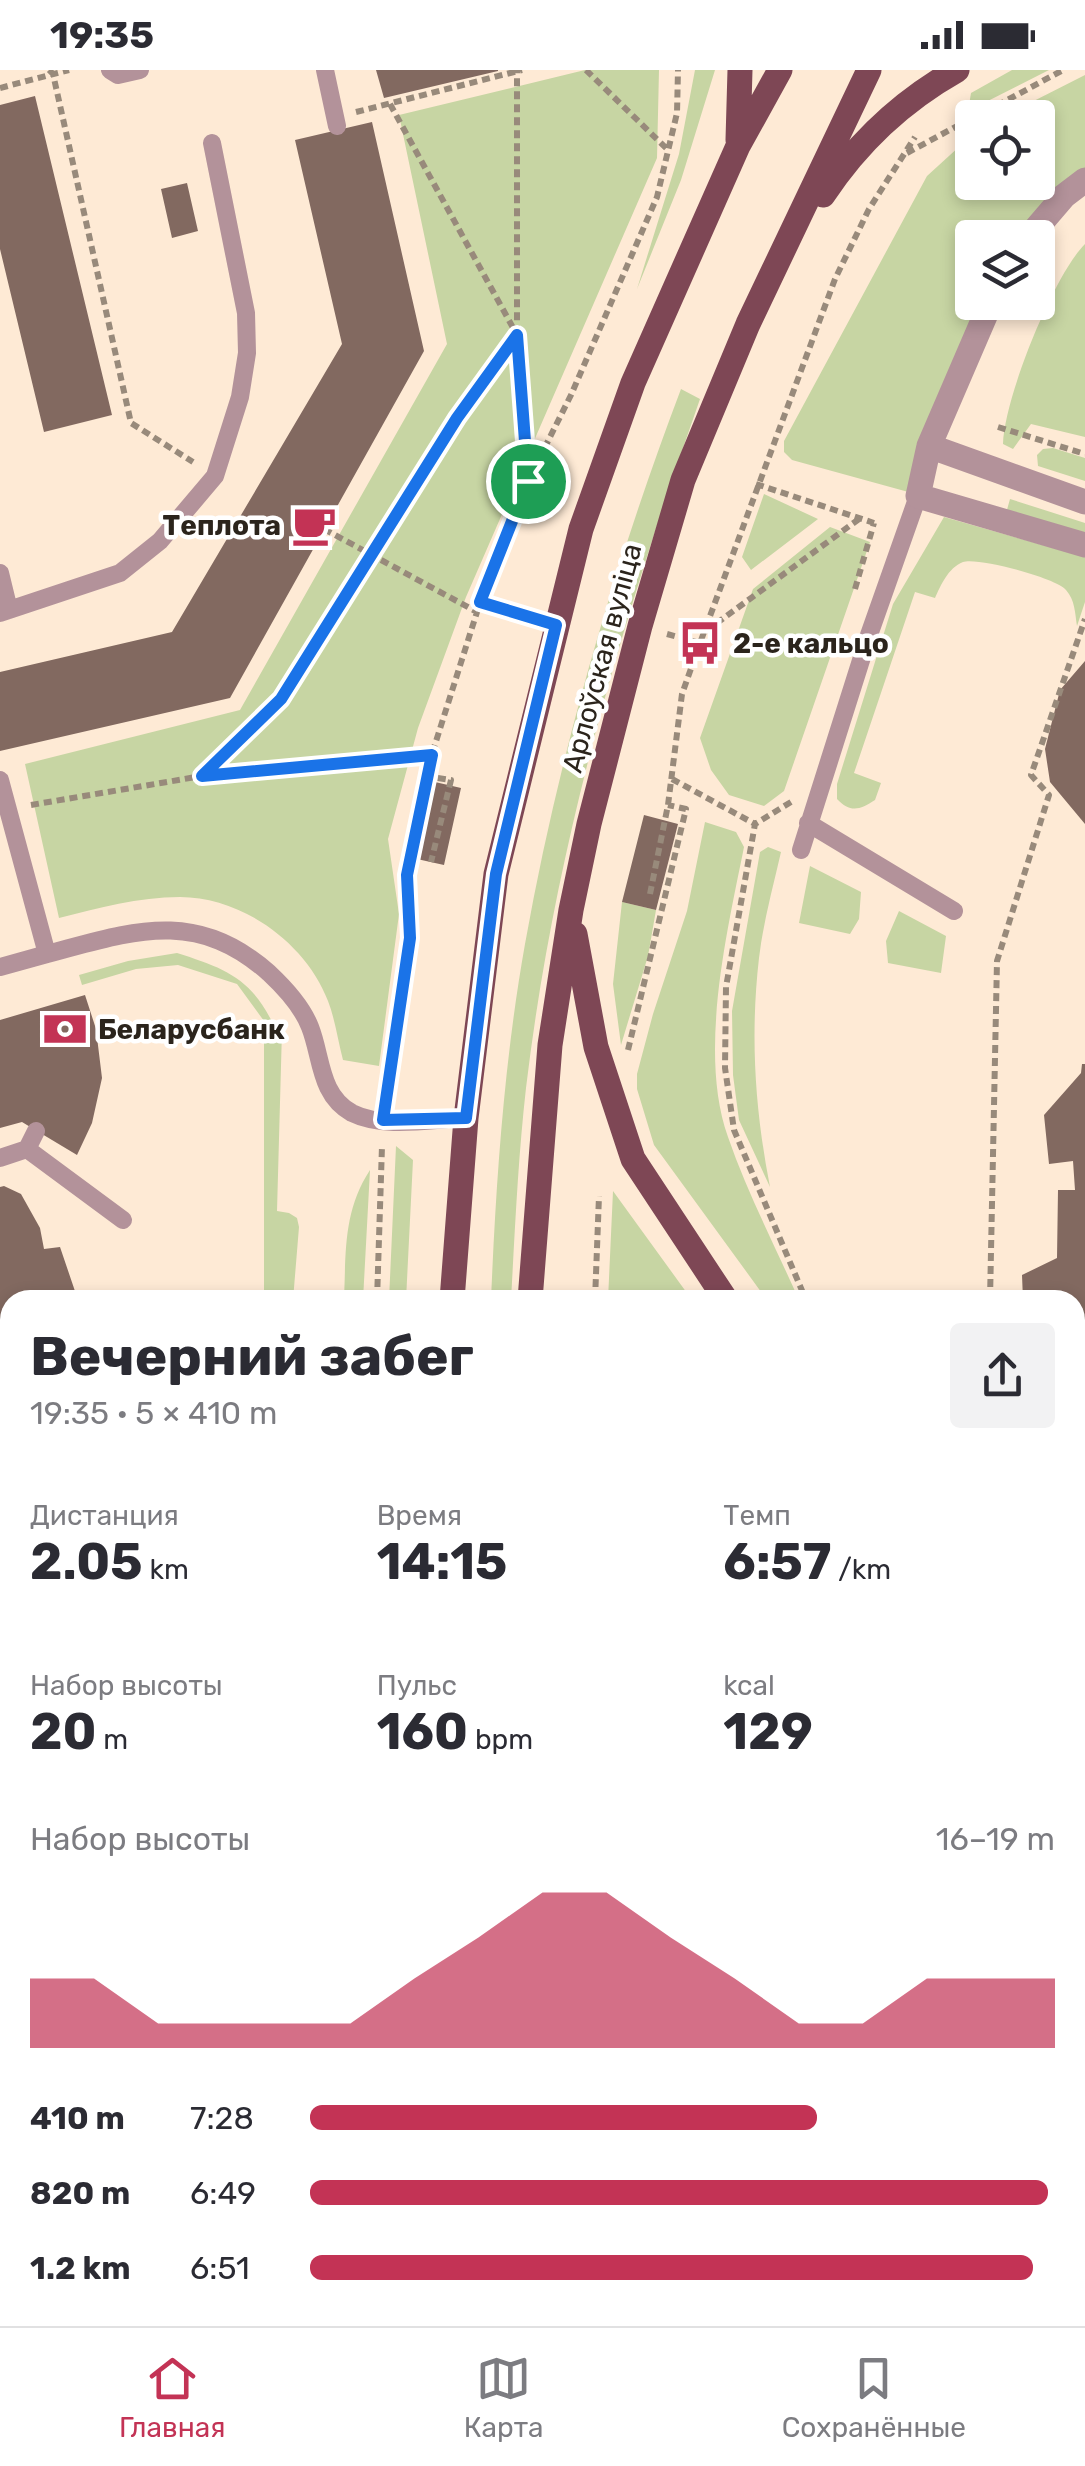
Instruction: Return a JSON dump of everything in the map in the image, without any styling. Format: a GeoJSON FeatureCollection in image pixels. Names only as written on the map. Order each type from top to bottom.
{"type":"FeatureCollection","features":[{"type":"Feature","properties":{"kind":"main road"},"geometry":{"type":"LineString","coordinates":[[738,146],[740,70]]}},
{"type":"Feature","properties":{"kind":"main road","name":"Арлоўская вуліца"},"geometry":{"type":"LineString","coordinates":[[453,1290],[466,1118],[496,874],[580,529],[633,383],[738,146],[780,70]]}},
{"type":"Feature","properties":{"kind":"main road","name":"Арлоўская вуліца"},"geometry":{"type":"LineString","coordinates":[[531,1290],[550,1046],[571,910],[588,824],[640,626],[683,480],[748,324],[869,70]]}},
{"type":"Feature","properties":{"kind":"main road"},"geometry":{"type":"LineString","coordinates":[[779,261],[840,170],[882,121],[957,70]]}},
{"type":"Feature","properties":{"kind":"main road"},"geometry":{"type":"LineString","coordinates":[[571,910],[596,1047],[633,1159],[719,1290]]}},
{"type":"Feature","properties":{"kind":"street"},"geometry":{"type":"LineString","coordinates":[[1043,220],[1064,196],[1085,180]]}},
{"type":"Feature","properties":{"kind":"street"},"geometry":{"type":"LineString","coordinates":[[984,320],[930,446],[918,496],[1085,544]]}},
{"type":"Feature","properties":{"kind":"street"},"geometry":{"type":"LineString","coordinates":[[930,446],[1085,502]]}},
{"type":"Feature","properties":{"kind":"lane"},"geometry":{"type":"LineString","coordinates":[[110,70],[118,75],[140,70]]}},
{"type":"Feature","properties":{"kind":"lane"},"geometry":{"type":"LineString","coordinates":[[325,70],[336,122]]}},
{"type":"Feature","properties":{"kind":"lane"},"geometry":{"type":"LineString","coordinates":[[0,574],[4,612],[120,573],[160,541],[215,476],[240,397],[248,353],[246,313],[212,143]]}},
{"type":"Feature","properties":{"kind":"lane"},"geometry":{"type":"LineString","coordinates":[[802,850],[918,496]]}},
{"type":"Feature","properties":{"kind":"lane"},"geometry":{"type":"LineString","coordinates":[[0,780],[47,954]]}},
{"type":"Feature","properties":{"kind":"lane"},"geometry":{"type":"LineString","coordinates":[[808,823],[954,911]]}},
{"type":"Feature","properties":{"kind":"lane"},"geometry":{"type":"LineString","coordinates":[[0,967],[141,930],[179,930],[216,939],[248,954],[287,989],[310,1026],[321,1074],[337,1101],[353,1113],[383,1120],[466,1118]]}},
{"type":"Feature","properties":{"kind":"lane"},"geometry":{"type":"LineString","coordinates":[[0,1158],[27,1149],[36,1131]]}},
{"type":"Feature","properties":{"kind":"lane"},"geometry":{"type":"LineString","coordinates":[[27,1149],[123,1220]]}},
{"type":"Feature","properties":{"kind":"path"},"geometry":{"type":"LineString","coordinates":[[0,88],[69,70]]}},
{"type":"Feature","properties":{"kind":"path"},"geometry":{"type":"LineString","coordinates":[[336,122],[519,70],[517,335],[528,481]]}},
{"type":"Feature","properties":{"kind":"path"},"geometry":{"type":"LineString","coordinates":[[586,70],[668,150]]}},
{"type":"Feature","properties":{"kind":"path"},"geometry":{"type":"LineString","coordinates":[[377,1290],[383,1120],[410,938],[407,875],[425,776],[480,602],[528,481],[571,395],[657,197],[677,113],[678,70]]}},
{"type":"Feature","properties":{"kind":"path"},"geometry":{"type":"LineString","coordinates":[[1007,100],[1064,70]]}},
{"type":"Feature","properties":{"kind":"path"},"geometry":{"type":"LineString","coordinates":[[51,72],[131,424],[215,476]]}},
{"type":"Feature","properties":{"kind":"path"},"geometry":{"type":"LineString","coordinates":[[390,104],[517,335]]}},
{"type":"Feature","properties":{"kind":"path"},"geometry":{"type":"LineString","coordinates":[[906,153],[955,127]]}},
{"type":"Feature","properties":{"kind":"path"},"geometry":{"type":"LineString","coordinates":[[650,894],[668,805],[682,694],[835,279],[869,208],[916,136]]}},
{"type":"Feature","properties":{"kind":"path"},"geometry":{"type":"LineString","coordinates":[[202,776],[281,699],[457,418],[517,335]]}},
{"type":"Feature","properties":{"kind":"path"},"geometry":{"type":"LineString","coordinates":[[998,428],[1085,454]]}},
{"type":"Feature","properties":{"kind":"path"},"geometry":{"type":"LineString","coordinates":[[704,632],[859,519]]}},
{"type":"Feature","properties":{"kind":"path"},"geometry":{"type":"LineString","coordinates":[[852,598],[874,523]]}},
{"type":"Feature","properties":{"kind":"path"},"geometry":{"type":"LineString","coordinates":[[324,529],[477,612]]}},
{"type":"Feature","properties":{"kind":"path"},"geometry":{"type":"LineString","coordinates":[[480,602],[556,625]]}},
{"type":"Feature","properties":{"kind":"path"},"geometry":{"type":"LineString","coordinates":[[990,1290],[997,962],[1049,795],[1031,775],[1085,619]]}},
{"type":"Feature","properties":{"kind":"path"},"geometry":{"type":"LineString","coordinates":[[6,808],[202,776],[432,755]]}},
{"type":"Feature","properties":{"kind":"path"},"geometry":{"type":"LineString","coordinates":[[425,776],[451,780],[431,862]]}},
{"type":"Feature","properties":{"kind":"path"},"geometry":{"type":"LineString","coordinates":[[672,779],[755,824]]}},
{"type":"Feature","properties":{"kind":"path"},"geometry":{"type":"LineString","coordinates":[[796,783],[791,802],[755,824],[726,987],[725,1068],[734,1130],[802,1290]]}},
{"type":"Feature","properties":{"kind":"path"},"geometry":{"type":"LineString","coordinates":[[628,1052],[686,809],[668,805]]}},
{"type":"Feature","properties":{"kind":"path"},"geometry":{"type":"LineString","coordinates":[[595,1290],[599,1196]]}},
{"type":"Feature","properties":{"kind":"green space"},"geometry":{"type":"Polygon","coordinates":[[[585,70],[659,70],[657,158],[466,597],[418,728],[388,839],[399,914],[379,1066],[343,1060],[330,1008],[318,980],[288,943],[248,915],[203,899],[164,897],[59,918],[25,764],[240,710],[447,344],[399,115],[585,70]]]}},
{"type":"Feature","properties":{"kind":"green space"},"geometry":{"type":"Polygon","coordinates":[[[695,70],[715,70],[681,180],[637,289],[679,154],[695,70]]]}},
{"type":"Feature","properties":{"kind":"green space"},"geometry":{"type":"Polygon","coordinates":[[[1012,70],[1049,70],[990,100],[970,100],[971,93],[1012,70]]]}},
{"type":"Feature","properties":{"kind":"green space"},"geometry":{"type":"Polygon","coordinates":[[[1085,75],[1085,179],[1048,220],[955,220],[955,320],[994,320],[912,493],[792,460],[784,452],[784,441],[927,176],[955,150],[955,200],[1055,200],[1055,100],[1036,100],[1085,75]]]}},
{"type":"Feature","properties":{"kind":"green space"},"geometry":{"type":"Polygon","coordinates":[[[1085,244],[1085,437],[1031,424],[1013,449],[1003,444],[1005,424],[1021,369],[1040,320],[1055,320],[1055,290],[1085,244]]]}},
{"type":"Feature","properties":{"kind":"green space"},"geometry":{"type":"Polygon","coordinates":[[[681,389],[700,399],[643,568],[573,825],[538,1000],[526,1088],[512,1290],[492,1290],[506,1077],[525,944],[571,732],[633,525],[681,389]]]}},
{"type":"Feature","properties":{"kind":"green space"},"geometry":{"type":"Polygon","coordinates":[[[1053,448],[1085,458],[1085,481],[1038,466],[1037,455],[1043,449],[1053,448]]]}},
{"type":"Feature","properties":{"kind":"green space"},"geometry":{"type":"Polygon","coordinates":[[[764,494],[818,519],[751,570],[742,557],[764,494]]]}},
{"type":"Feature","properties":{"kind":"green space"},"geometry":{"type":"Polygon","coordinates":[[[1010,499],[1085,523],[1085,542],[1005,517],[1010,499]]]}},
{"type":"Feature","properties":{"kind":"green space"},"geometry":{"type":"Polygon","coordinates":[[[944,517],[1085,557],[1085,602],[1077,626],[1071,598],[1059,585],[1016,570],[971,561],[953,568],[935,598],[915,592],[854,773],[881,783],[875,800],[851,808],[837,799],[837,784],[893,604],[944,517]]]}},
{"type":"Feature","properties":{"kind":"green space"},"geometry":{"type":"Polygon","coordinates":[[[830,527],[870,542],[784,791],[764,806],[729,795],[711,770],[700,738],[753,589],[830,527]]]}},
{"type":"Feature","properties":{"kind":"green space"},"geometry":{"type":"Polygon","coordinates":[[[705,822],[736,832],[744,847],[718,992],[715,1068],[719,1104],[744,1178],[794,1290],[760,1290],[654,1145],[637,1089],[637,1074],[653,1014],[687,911],[705,822]]]}},
{"type":"Feature","properties":{"kind":"green space"},"geometry":{"type":"Polygon","coordinates":[[[768,847],[781,852],[761,945],[755,1044],[761,1130],[770,1187],[739,1120],[733,1075],[732,1011],[760,852],[768,847]]]}},
{"type":"Feature","properties":{"kind":"green space"},"geometry":{"type":"Polygon","coordinates":[[[810,866],[861,892],[859,919],[850,934],[799,923],[810,866]]]}},
{"type":"Feature","properties":{"kind":"green space"},"geometry":{"type":"Polygon","coordinates":[[[622,902],[656,910],[648,956],[621,1045],[613,984],[622,902]]]}},
{"type":"Feature","properties":{"kind":"green space"},"geometry":{"type":"Polygon","coordinates":[[[899,911],[946,936],[941,973],[888,963],[886,941],[899,911]]]}},
{"type":"Feature","properties":{"kind":"green space"},"geometry":{"type":"Polygon","coordinates":[[[177,953],[223,970],[256,996],[274,1026],[282,1030],[277,1211],[297,1218],[299,1227],[294,1290],[264,1290],[264,1021],[237,984],[178,965],[136,969],[82,985],[79,975],[177,953]]]}},
{"type":"Feature","properties":{"kind":"green space"},"geometry":{"type":"Polygon","coordinates":[[[396,1146],[413,1160],[406,1290],[389,1290],[396,1146]]]}},
{"type":"Feature","properties":{"kind":"green space"},"geometry":{"type":"Polygon","coordinates":[[[370,1170],[364,1290],[344,1290],[350,1217],[370,1170]]]}},
{"type":"Feature","properties":{"kind":"green space"},"geometry":{"type":"Polygon","coordinates":[[[613,1191],[685,1290],[608,1290],[613,1191]]]}},
{"type":"Feature","properties":{"kind":"building"},"geometry":{"type":"Polygon","coordinates":[[[376,70],[498,70],[498,71],[384,98],[376,70]]]}},
{"type":"Feature","properties":{"kind":"building"},"geometry":{"type":"Polygon","coordinates":[[[35,96],[112,415],[44,432],[0,249],[0,105],[35,96]]]}},
{"type":"Feature","properties":{"kind":"building"},"geometry":{"type":"Polygon","coordinates":[[[372,122],[424,351],[230,698],[0,751],[0,672],[172,632],[342,344],[295,140],[372,122]]]}},
{"type":"Feature","properties":{"kind":"building"},"geometry":{"type":"Polygon","coordinates":[[[187,183],[198,231],[172,238],[161,189],[187,183]]]}},
{"type":"Feature","properties":{"kind":"building"},"geometry":{"type":"Polygon","coordinates":[[[1085,661],[1085,824],[1050,782],[1045,749],[1060,690],[1085,661]]]}},
{"type":"Feature","properties":{"kind":"building"},"geometry":{"type":"Polygon","coordinates":[[[435,782],[461,788],[444,865],[417,859],[435,782]]]}},
{"type":"Feature","properties":{"kind":"building"},"geometry":{"type":"Polygon","coordinates":[[[644,815],[678,824],[656,910],[622,902],[644,815]]]}},
{"type":"Feature","properties":{"kind":"building"},"geometry":{"type":"Polygon","coordinates":[[[85,995],[96,1029],[102,1078],[92,1123],[77,1155],[22,1122],[0,1128],[0,1020],[85,995]]]}},
{"type":"Feature","properties":{"kind":"building"},"geometry":{"type":"Polygon","coordinates":[[[1085,1064],[1085,1290],[1023,1290],[1022,1275],[1057,1258],[1058,1190],[1075,1190],[1073,1161],[1049,1164],[1044,1115],[1085,1064]]]}},
{"type":"Feature","properties":{"kind":"building"},"geometry":{"type":"Polygon","coordinates":[[[0,1187],[21,1194],[40,1228],[44,1249],[60,1247],[75,1290],[0,1290],[0,1187]]]}},
{"type":"Feature","properties":{"kind":"place","name":"Теплота"},"geometry":{"type":"Point","coordinates":[314,525]}},
{"type":"Feature","properties":{"kind":"place","name":"2-е кальцо"},"geometry":{"type":"Point","coordinates":[700,643]}},
{"type":"Feature","properties":{"kind":"place","name":"Беларусбанк"},"geometry":{"type":"Point","coordinates":[65,1029]}},
{"type":"Feature","properties":{"kind":"route"},"geometry":{"type":"LineString","coordinates":[[517,335],[528,481],[480,602],[556,625],[496,874],[466,1118],[383,1120],[410,938],[407,875],[432,755],[202,776],[281,699],[457,418],[517,335]]}}]}
